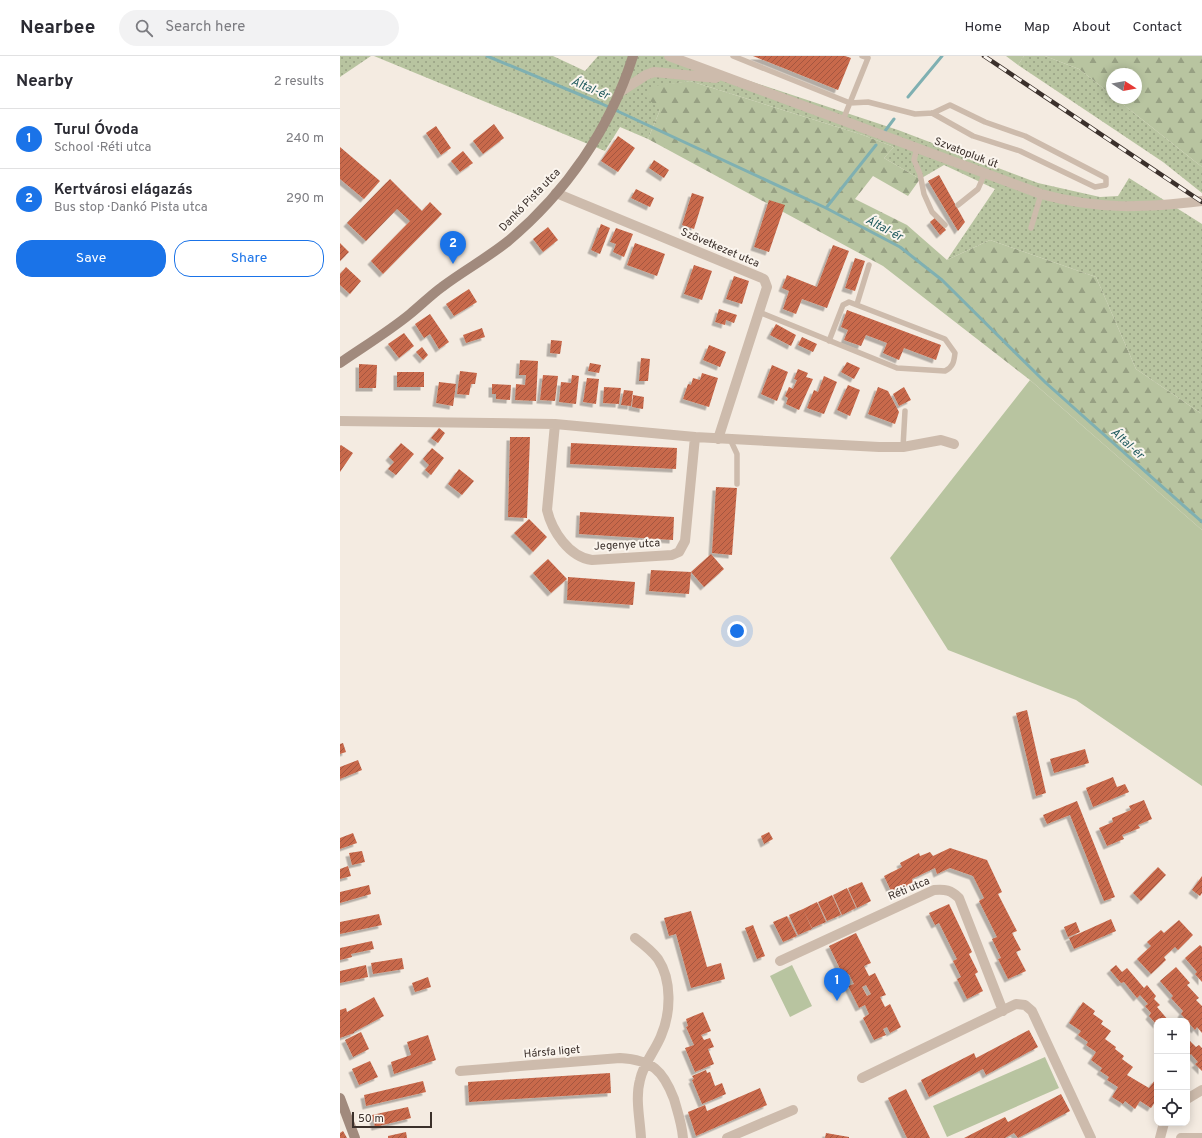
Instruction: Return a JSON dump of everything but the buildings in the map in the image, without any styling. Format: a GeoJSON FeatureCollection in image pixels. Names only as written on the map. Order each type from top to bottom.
{"type":"FeatureCollection","features":[{"type":"Feature","properties":{"kind":"street","name":"Dankó Pista utca"},"geometry":{"type":"LineString","coordinates":[[340,363],[409,315],[442,287],[505,243],[556,193],[582,160],[609,116],[615,105],[633,56]]}},
{"type":"Feature","properties":{"kind":"street","name":"Szvatopluk út"},"geometry":{"type":"LineString","coordinates":[[668,56],[1041,194],[1068,201],[1118,207],[1148,207],[1202,201]]}},
{"type":"Feature","properties":{"kind":"street","name":"Szvatopluk út"},"geometry":{"type":"LineString","coordinates":[[620,92],[646,75],[654,72],[730,80]]}},
{"type":"Feature","properties":{"kind":"street","name":"Szövetkezet utca"},"geometry":{"type":"LineString","coordinates":[[556,193],[764,279],[767,287],[718,439]]}},
{"type":"Feature","properties":{"kind":"street"},"geometry":{"type":"LineString","coordinates":[[340,421],[555,424],[718,439],[902,447],[942,440],[954,444]]}},
{"type":"Feature","properties":{"kind":"street","name":"Jegenye utca"},"geometry":{"type":"LineString","coordinates":[[555,424],[547,510],[550,521],[555,530],[574,554],[581,559],[592,560],[672,555],[679,552],[685,541],[695,437]]}},
{"type":"Feature","properties":{"kind":"street","name":"Réti utca"},"geometry":{"type":"LineString","coordinates":[[780,961],[934,890],[943,889],[953,892],[959,898],[1003,1011]]}},
{"type":"Feature","properties":{"kind":"street"},"geometry":{"type":"LineString","coordinates":[[635,938],[660,962],[668,994],[664,1028],[646,1063],[638,1090],[641,1138]]}},
{"type":"Feature","properties":{"kind":"street"},"geometry":{"type":"LineString","coordinates":[[862,1078],[1016,1004],[1026,1005],[1032,1011],[1091,1138]]}},
{"type":"Feature","properties":{"kind":"street","name":"Hársfa liget"},"geometry":{"type":"LineString","coordinates":[[460,1071],[620,1058],[646,1063],[662,1074],[669,1086],[681,1120],[683,1138]]}},
{"type":"Feature","properties":{"kind":"street"},"geometry":{"type":"LineString","coordinates":[[1190,1097],[1202,1090]]}},
{"type":"Feature","properties":{"kind":"street"},"geometry":{"type":"LineString","coordinates":[[340,1098],[355,1138]]}},
{"type":"Feature","properties":{"kind":"street"},"geometry":{"type":"LineString","coordinates":[[727,1138],[793,1110]]}},
{"type":"Feature","properties":{"kind":"street"},"geometry":{"type":"LineString","coordinates":[[1160,1138],[1163,1126]]}},
{"type":"Feature","properties":{"kind":"street"},"geometry":{"type":"LineString","coordinates":[[1181,1138],[1202,1138]]}},
{"type":"Feature","properties":{"kind":"lane"},"geometry":{"type":"LineString","coordinates":[[733,56],[850,103],[868,102],[915,114],[932,113],[950,105],[985,122],[1025,136],[1068,157],[1106,178],[1106,185],[1095,187],[1020,151],[973,136],[932,113]]}},
{"type":"Feature","properties":{"kind":"lane"},"geometry":{"type":"LineString","coordinates":[[843,120],[868,57],[862,56]]}},
{"type":"Feature","properties":{"kind":"lane"},"geometry":{"type":"LineString","coordinates":[[917,148],[914,160],[920,174],[924,194],[932,212],[945,225]]}},
{"type":"Feature","properties":{"kind":"lane"},"geometry":{"type":"LineString","coordinates":[[958,205],[978,188],[985,173]]}},
{"type":"Feature","properties":{"kind":"lane"},"geometry":{"type":"LineString","coordinates":[[1031,228],[1041,194]]}},
{"type":"Feature","properties":{"kind":"lane"},"geometry":{"type":"LineString","coordinates":[[857,304],[869,265]]}},
{"type":"Feature","properties":{"kind":"lane"},"geometry":{"type":"LineString","coordinates":[[759,312],[829,341],[897,368],[945,371],[950,368],[954,362],[955,353],[945,339],[857,304],[848,302],[843,305],[829,341]]}},
{"type":"Feature","properties":{"kind":"lane"},"geometry":{"type":"LineString","coordinates":[[902,447],[905,412]]}},
{"type":"Feature","properties":{"kind":"lane"},"geometry":{"type":"LineString","coordinates":[[730,439],[737,454],[737,484]]}},
{"type":"Feature","properties":{"kind":"green space"},"geometry":{"type":"Polygon","coordinates":[[[340,56],[371,56],[340,77],[340,56]]]}},
{"type":"Feature","properties":{"kind":"green space"},"geometry":{"type":"Polygon","coordinates":[[[374,56],[553,56],[585,71],[598,56],[674,56],[898,130],[1038,183],[1100,197],[1118,196],[1129,178],[1202,224],[1202,414],[1136,369],[1096,277],[990,240],[947,260],[995,189],[944,165],[920,179],[884,158],[894,147],[863,135],[690,81],[653,87],[660,110],[648,139],[620,127],[605,151],[374,56]]]}},
{"type":"Feature","properties":{"kind":"green space"},"geometry":{"type":"Polygon","coordinates":[[[1006,56],[1024,56],[1018,65],[1006,56]]]}},
{"type":"Feature","properties":{"kind":"green space"},"geometry":{"type":"Polygon","coordinates":[[[1024,56],[1045,56],[1079,69],[1106,90],[1106,104],[1123,104],[1202,167],[1202,193],[1163,162],[1018,65],[1024,56]]]}},
{"type":"Feature","properties":{"kind":"green space"},"geometry":{"type":"Polygon","coordinates":[[[1045,56],[1202,56],[1202,167],[1123,104],[1142,104],[1142,68],[1106,68],[1106,90],[1079,69],[1045,56]]]}},
{"type":"Feature","properties":{"kind":"green space"},"geometry":{"type":"Polygon","coordinates":[[[690,81],[863,135],[894,147],[884,158],[920,179],[908,196],[873,176],[855,199],[907,225],[947,260],[990,240],[1096,277],[1136,369],[1202,414],[1202,530],[1030,380],[883,266],[648,139],[660,110],[645,96],[653,86],[690,81]]]}},
{"type":"Feature","properties":{"kind":"green space"},"geometry":{"type":"Polygon","coordinates":[[[1030,380],[1202,530],[1202,786],[1076,700],[948,650],[890,558],[1030,380]]]}},
{"type":"Feature","properties":{"kind":"green space"},"geometry":{"type":"Polygon","coordinates":[[[792,965],[812,1006],[790,1017],[770,976],[792,965]]]}},
{"type":"Feature","properties":{"kind":"green space"},"geometry":{"type":"Polygon","coordinates":[[[1045,1057],[1059,1088],[947,1137],[933,1106],[1045,1057]]]}},
{"type":"Feature","properties":{"kind":"waterway","name":"Által-ér"},"geometry":{"type":"LineString","coordinates":[[487,56],[600,103],[826,208],[900,247],[942,280],[1046,383],[1202,522]]}},
{"type":"Feature","properties":{"kind":"waterway"},"geometry":{"type":"LineString","coordinates":[[908,97],[942,56]]}},
{"type":"Feature","properties":{"kind":"waterway"},"geometry":{"type":"LineString","coordinates":[[885,131],[894,119]]}},
{"type":"Feature","properties":{"kind":"waterway"},"geometry":{"type":"LineString","coordinates":[[826,208],[876,145]]}},
{"type":"Feature","properties":{"kind":"railway"},"geometry":{"type":"LineString","coordinates":[[984,56],[1202,202]]}},
{"type":"Feature","properties":{"kind":"place","name":"Kertvárosi elágazás"},"geometry":{"type":"Point","coordinates":[453,264]}},
{"type":"Feature","properties":{"kind":"place","name":"Turul Óvoda"},"geometry":{"type":"Point","coordinates":[837,1001]}}]}
